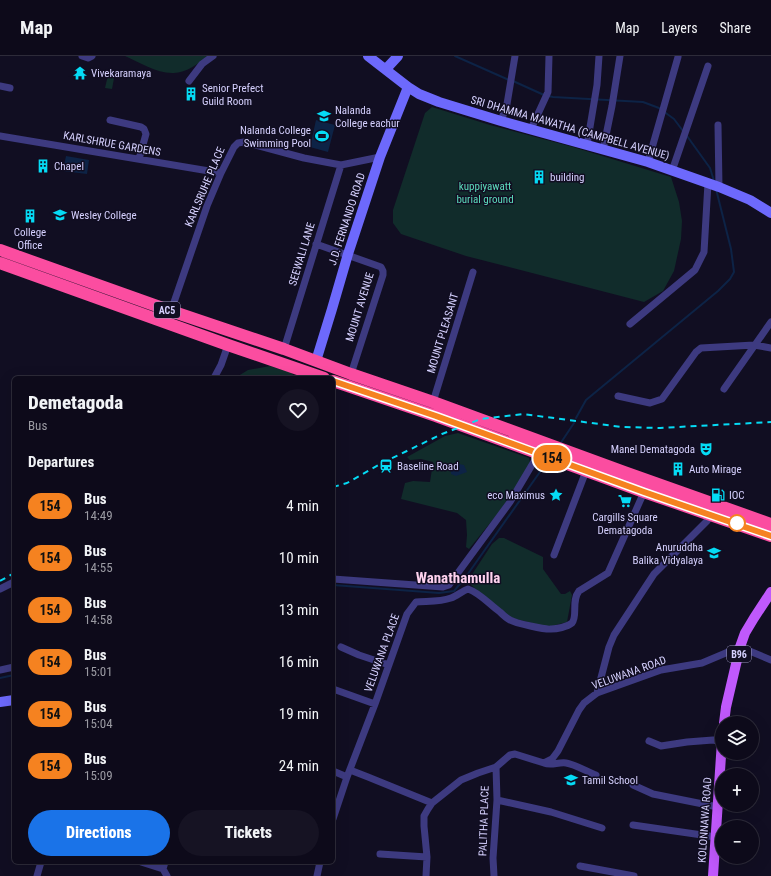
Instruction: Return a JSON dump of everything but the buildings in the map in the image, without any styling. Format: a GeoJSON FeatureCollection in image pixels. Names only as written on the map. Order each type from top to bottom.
{"type":"FeatureCollection","features":[{"type":"Feature","properties":{"kind":"highway","name":"AC5"},"geometry":{"type":"LineString","coordinates":[[0,250],[316,361],[333,376],[351,374],[433,402],[551,453],[586,471],[771,536]]}},
{"type":"Feature","properties":{"kind":"highway","name":"AC5"},"geometry":{"type":"LineString","coordinates":[[0,263],[318,376]]}},
{"type":"Feature","properties":{"kind":"highway","name":"AC5"},"geometry":{"type":"LineString","coordinates":[[335,377],[436,416],[551,453],[624,472],[771,524]]}},
{"type":"Feature","properties":{"kind":"main road","name":"SRI DHAMMA MAWATHA (CAMPBELL AVENUE)"},"geometry":{"type":"LineString","coordinates":[[368,56],[408,87],[419,94],[439,102],[648,162],[714,185],[750,200],[771,213]]}},
{"type":"Feature","properties":{"kind":"main road"},"geometry":{"type":"LineString","coordinates":[[386,69],[398,56]]}},
{"type":"Feature","properties":{"kind":"main road","name":"J.D. FERNANDO ROAD"},"geometry":{"type":"LineString","coordinates":[[316,361],[348,254],[380,157],[408,87]]}},
{"type":"Feature","properties":{"kind":"main road","name":"B96"},"geometry":{"type":"LineString","coordinates":[[725,716],[740,647],[745,633],[771,592]]}},
{"type":"Feature","properties":{"kind":"main road"},"geometry":{"type":"LineString","coordinates":[[0,702],[12,700]]}},
{"type":"Feature","properties":{"kind":"main road","name":"KOLONNAWA ROAD"},"geometry":{"type":"LineString","coordinates":[[713,876],[715,850]]}},
{"type":"Feature","properties":{"kind":"street"},"geometry":{"type":"LineString","coordinates":[[189,81],[202,64],[213,56]]}},
{"type":"Feature","properties":{"kind":"street"},"geometry":{"type":"LineString","coordinates":[[501,121],[507,104],[515,56]]}},
{"type":"Feature","properties":{"kind":"street"},"geometry":{"type":"LineString","coordinates":[[531,129],[547,95],[549,56]]}},
{"type":"Feature","properties":{"kind":"street"},"geometry":{"type":"LineString","coordinates":[[587,145],[597,85],[599,56]]}},
{"type":"Feature","properties":{"kind":"street"},"geometry":{"type":"LineString","coordinates":[[603,150],[620,56]]}},
{"type":"Feature","properties":{"kind":"street"},"geometry":{"type":"LineString","coordinates":[[648,162],[678,57]]}},
{"type":"Feature","properties":{"kind":"street"},"geometry":{"type":"LineString","coordinates":[[672,171],[708,66]]}},
{"type":"Feature","properties":{"kind":"street"},"geometry":{"type":"LineString","coordinates":[[0,86],[10,88]]}},
{"type":"Feature","properties":{"kind":"street"},"geometry":{"type":"LineString","coordinates":[[110,120],[144,129],[146,134],[139,159]]}},
{"type":"Feature","properties":{"kind":"street"},"geometry":{"type":"LineString","coordinates":[[630,324],[695,270],[704,252],[714,185],[718,125]]}},
{"type":"Feature","properties":{"kind":"street","name":"KARLSHRUE GARDENS"},"geometry":{"type":"LineString","coordinates":[[0,136],[221,173]]}},
{"type":"Feature","properties":{"kind":"street","name":"KARLSRUHE PLACE"},"geometry":{"type":"LineString","coordinates":[[171,311],[207,206],[221,173],[234,147],[238,143],[244,142],[304,158],[341,165],[380,157]]}},
{"type":"Feature","properties":{"kind":"street","name":"SEEWALI LANE"},"geometry":{"type":"LineString","coordinates":[[284,349],[341,165]]}},
{"type":"Feature","properties":{"kind":"street","name":"MOUNT AVENUE"},"geometry":{"type":"LineString","coordinates":[[316,244],[348,254],[381,267],[383,271],[351,374]]}},
{"type":"Feature","properties":{"kind":"street","name":"MOUNT PLEASANT"},"geometry":{"type":"LineString","coordinates":[[433,402],[474,272]]}},
{"type":"Feature","properties":{"kind":"street"},"geometry":{"type":"LineString","coordinates":[[724,390],[771,322]]}},
{"type":"Feature","properties":{"kind":"street"},"geometry":{"type":"LineString","coordinates":[[215,376],[221,365],[228,345]]}},
{"type":"Feature","properties":{"kind":"street"},"geometry":{"type":"LineString","coordinates":[[618,396],[650,404],[662,399],[696,352],[701,348],[754,346],[771,348]]}},
{"type":"Feature","properties":{"kind":"street"},"geometry":{"type":"LineString","coordinates":[[335,579],[443,587],[449,585],[510,502],[551,453]]}},
{"type":"Feature","properties":{"kind":"street"},"geometry":{"type":"LineString","coordinates":[[554,555],[586,471]]}},
{"type":"Feature","properties":{"kind":"street","name":"VELUWANA PLACE"},"geometry":{"type":"LineString","coordinates":[[335,813],[407,614],[416,602],[452,598],[463,590],[468,589],[476,593],[509,620],[550,630],[566,626],[572,623],[575,618],[574,601],[578,591],[608,573],[644,492]]}},
{"type":"Feature","properties":{"kind":"street"},"geometry":{"type":"LineString","coordinates":[[597,693],[609,647],[614,635],[654,574],[707,521],[711,514]]}},
{"type":"Feature","properties":{"kind":"street"},"geometry":{"type":"LineString","coordinates":[[0,589],[12,583]]}},
{"type":"Feature","properties":{"kind":"street"},"geometry":{"type":"LineString","coordinates":[[341,647],[389,665]]}},
{"type":"Feature","properties":{"kind":"street"},"geometry":{"type":"LineString","coordinates":[[740,647],[771,660]]}},
{"type":"Feature","properties":{"kind":"street","name":"VELUWANA ROAD"},"geometry":{"type":"LineString","coordinates":[[544,763],[552,759],[558,751],[584,703],[597,693],[661,670],[702,663],[740,647]]}},
{"type":"Feature","properties":{"kind":"street"},"geometry":{"type":"LineString","coordinates":[[0,670],[12,667]]}},
{"type":"Feature","properties":{"kind":"street"},"geometry":{"type":"LineString","coordinates":[[335,690],[375,704]]}},
{"type":"Feature","properties":{"kind":"street"},"geometry":{"type":"LineString","coordinates":[[649,741],[661,746],[687,742],[715,740]]}},
{"type":"Feature","properties":{"kind":"street"},"geometry":{"type":"LineString","coordinates":[[426,876],[427,857],[424,816],[432,803],[461,780],[496,767],[510,755],[515,754],[548,764],[561,762],[567,763],[596,775]]}},
{"type":"Feature","properties":{"kind":"street","name":"PALITHA PLACE"},"geometry":{"type":"LineString","coordinates":[[494,876],[493,858],[497,800],[496,767]]}},
{"type":"Feature","properties":{"kind":"street"},"geometry":{"type":"LineString","coordinates":[[335,772],[368,776],[432,803]]}},
{"type":"Feature","properties":{"kind":"street"},"geometry":{"type":"LineString","coordinates":[[633,785],[653,794],[715,806]]}},
{"type":"Feature","properties":{"kind":"street"},"geometry":{"type":"LineString","coordinates":[[497,800],[551,812],[602,828]]}},
{"type":"Feature","properties":{"kind":"street"},"geometry":{"type":"LineString","coordinates":[[633,825],[715,837]]}},
{"type":"Feature","properties":{"kind":"street"},"geometry":{"type":"LineString","coordinates":[[380,854],[427,857]]}},
{"type":"Feature","properties":{"kind":"street"},"geometry":{"type":"LineString","coordinates":[[37,876],[40,864]]}},
{"type":"Feature","properties":{"kind":"street"},"geometry":{"type":"LineString","coordinates":[[148,864],[165,869]]}},
{"type":"Feature","properties":{"kind":"street"},"geometry":{"type":"LineString","coordinates":[[317,876],[320,864]]}},
{"type":"Feature","properties":{"kind":"street"},"geometry":{"type":"LineString","coordinates":[[580,866],[634,876]]}},
{"type":"Feature","properties":{"kind":"green space"},"geometry":{"type":"Polygon","coordinates":[[[125,56],[209,56],[182,72],[166,73],[125,56]]]}},
{"type":"Feature","properties":{"kind":"green space"},"geometry":{"type":"Polygon","coordinates":[[[109,71],[115,73],[112,89],[105,88],[109,71]]]}},
{"type":"Feature","properties":{"kind":"green space","name":"kuppiyawatt burial ground"},"geometry":{"type":"Polygon","coordinates":[[[432,107],[490,125],[573,147],[671,177],[679,202],[682,221],[681,239],[674,271],[663,291],[644,302],[466,256],[401,234],[393,223],[393,210],[425,113],[432,107]]]}},
{"type":"Feature","properties":{"kind":"green space"},"geometry":{"type":"Polygon","coordinates":[[[270,366],[290,372],[295,376],[238,376],[248,370],[270,366]]]}},
{"type":"Feature","properties":{"kind":"green space"},"geometry":{"type":"Polygon","coordinates":[[[458,433],[529,458],[530,462],[527,471],[499,512],[469,549],[466,547],[466,520],[457,513],[401,499],[405,483],[413,481],[430,482],[433,462],[421,459],[410,460],[407,457],[445,436],[458,433]]]}},
{"type":"Feature","properties":{"kind":"green space"},"geometry":{"type":"Polygon","coordinates":[[[499,538],[504,538],[543,557],[543,569],[561,594],[565,594],[570,591],[572,595],[567,622],[548,627],[508,617],[471,585],[469,579],[492,544],[499,538]]]}},
{"type":"Feature","properties":{"kind":"water","name":"Nalanda College Swimming Pool"},"geometry":{"type":"Polygon","coordinates":[[[316,120],[335,125],[328,152],[310,147],[316,120]]]}},
{"type":"Feature","properties":{"kind":"water"},"geometry":{"type":"Polygon","coordinates":[[[66,156],[89,160],[87,174],[63,171],[66,156]]]}},
{"type":"Feature","properties":{"kind":"water"},"geometry":{"type":"Polygon","coordinates":[[[459,464],[464,465],[467,472],[456,476],[451,474],[451,469],[459,464]]]}},
{"type":"Feature","properties":{"kind":"waterway"},"geometry":{"type":"LineString","coordinates":[[455,56],[509,80]]}},
{"type":"Feature","properties":{"kind":"waterway"},"geometry":{"type":"LineString","coordinates":[[513,81],[544,95]]}},
{"type":"Feature","properties":{"kind":"waterway"},"geometry":{"type":"LineString","coordinates":[[548,96],[643,102],[659,108],[674,119],[683,131]]}},
{"type":"Feature","properties":{"kind":"waterway"},"geometry":{"type":"LineString","coordinates":[[687,136],[710,168],[714,181]]}},
{"type":"Feature","properties":{"kind":"waterway"},"geometry":{"type":"LineString","coordinates":[[576,418],[586,400],[718,291],[730,279],[734,272],[731,249],[716,189]]}},
{"type":"Feature","properties":{"kind":"waterway"},"geometry":{"type":"LineString","coordinates":[[560,444],[574,423]]}},
{"type":"Feature","properties":{"kind":"waterway"},"geometry":{"type":"LineString","coordinates":[[335,585],[439,593],[454,591],[465,578],[547,462]]}},
{"type":"Feature","properties":{"kind":"waterway"},"geometry":{"type":"LineString","coordinates":[[0,678],[12,675]]}},
{"type":"Feature","properties":{"kind":"railway"},"geometry":{"type":"LineString","coordinates":[[335,486],[347,483],[382,463],[442,434],[481,419],[523,414],[622,427],[660,428],[771,422]]}},
{"type":"Feature","properties":{"kind":"railway"},"geometry":{"type":"LineString","coordinates":[[0,581],[12,574]]}},
{"type":"Feature","properties":{"kind":"bus line","name":"154"},"geometry":{"type":"LineString","coordinates":[[335,382],[436,416],[644,492],[771,536]]}},
{"type":"Feature","properties":{"kind":"place","name":"Vivekaramaya"},"geometry":{"type":"Point","coordinates":[80,73]}},
{"type":"Feature","properties":{"kind":"place","name":"Senior Prefect Guild Room"},"geometry":{"type":"Point","coordinates":[191,94]}},
{"type":"Feature","properties":{"kind":"place","name":"Nalanda College eachur"},"geometry":{"type":"Point","coordinates":[324,116]}},
{"type":"Feature","properties":{"kind":"place","name":"Nalanda College Swimming Pool"},"geometry":{"type":"Point","coordinates":[322,136]}},
{"type":"Feature","properties":{"kind":"place","name":"Chapel"},"geometry":{"type":"Point","coordinates":[43,166]}},
{"type":"Feature","properties":{"kind":"place","name":"building"},"geometry":{"type":"Point","coordinates":[539,177]}},
{"type":"Feature","properties":{"kind":"place","name":"Wesley College"},"geometry":{"type":"Point","coordinates":[60,215]}},
{"type":"Feature","properties":{"kind":"place","name":"College Office"},"geometry":{"type":"Point","coordinates":[30,216]}},
{"type":"Feature","properties":{"kind":"place","name":"Manel Dematagoda"},"geometry":{"type":"Point","coordinates":[706,449]}},
{"type":"Feature","properties":{"kind":"place","name":"Baseline Road"},"geometry":{"type":"Point","coordinates":[386,466]}},
{"type":"Feature","properties":{"kind":"place","name":"Auto Mirage"},"geometry":{"type":"Point","coordinates":[678,469]}},
{"type":"Feature","properties":{"kind":"place","name":"eco Maximus"},"geometry":{"type":"Point","coordinates":[556,495]}},
{"type":"Feature","properties":{"kind":"place","name":"IOC"},"geometry":{"type":"Point","coordinates":[718,495]}},
{"type":"Feature","properties":{"kind":"place","name":"Cargills Square Dematagoda"},"geometry":{"type":"Point","coordinates":[625,501]}},
{"type":"Feature","properties":{"kind":"place","name":"Anuruddha Balika Vidyalaya"},"geometry":{"type":"Point","coordinates":[714,553]}},
{"type":"Feature","properties":{"kind":"place","name":"Tamil School"},"geometry":{"type":"Point","coordinates":[571,780]}},
{"type":"Feature","properties":{"kind":"district","name":"Wanathamulla"},"geometry":{"type":"Point","coordinates":[458,578]}}]}
